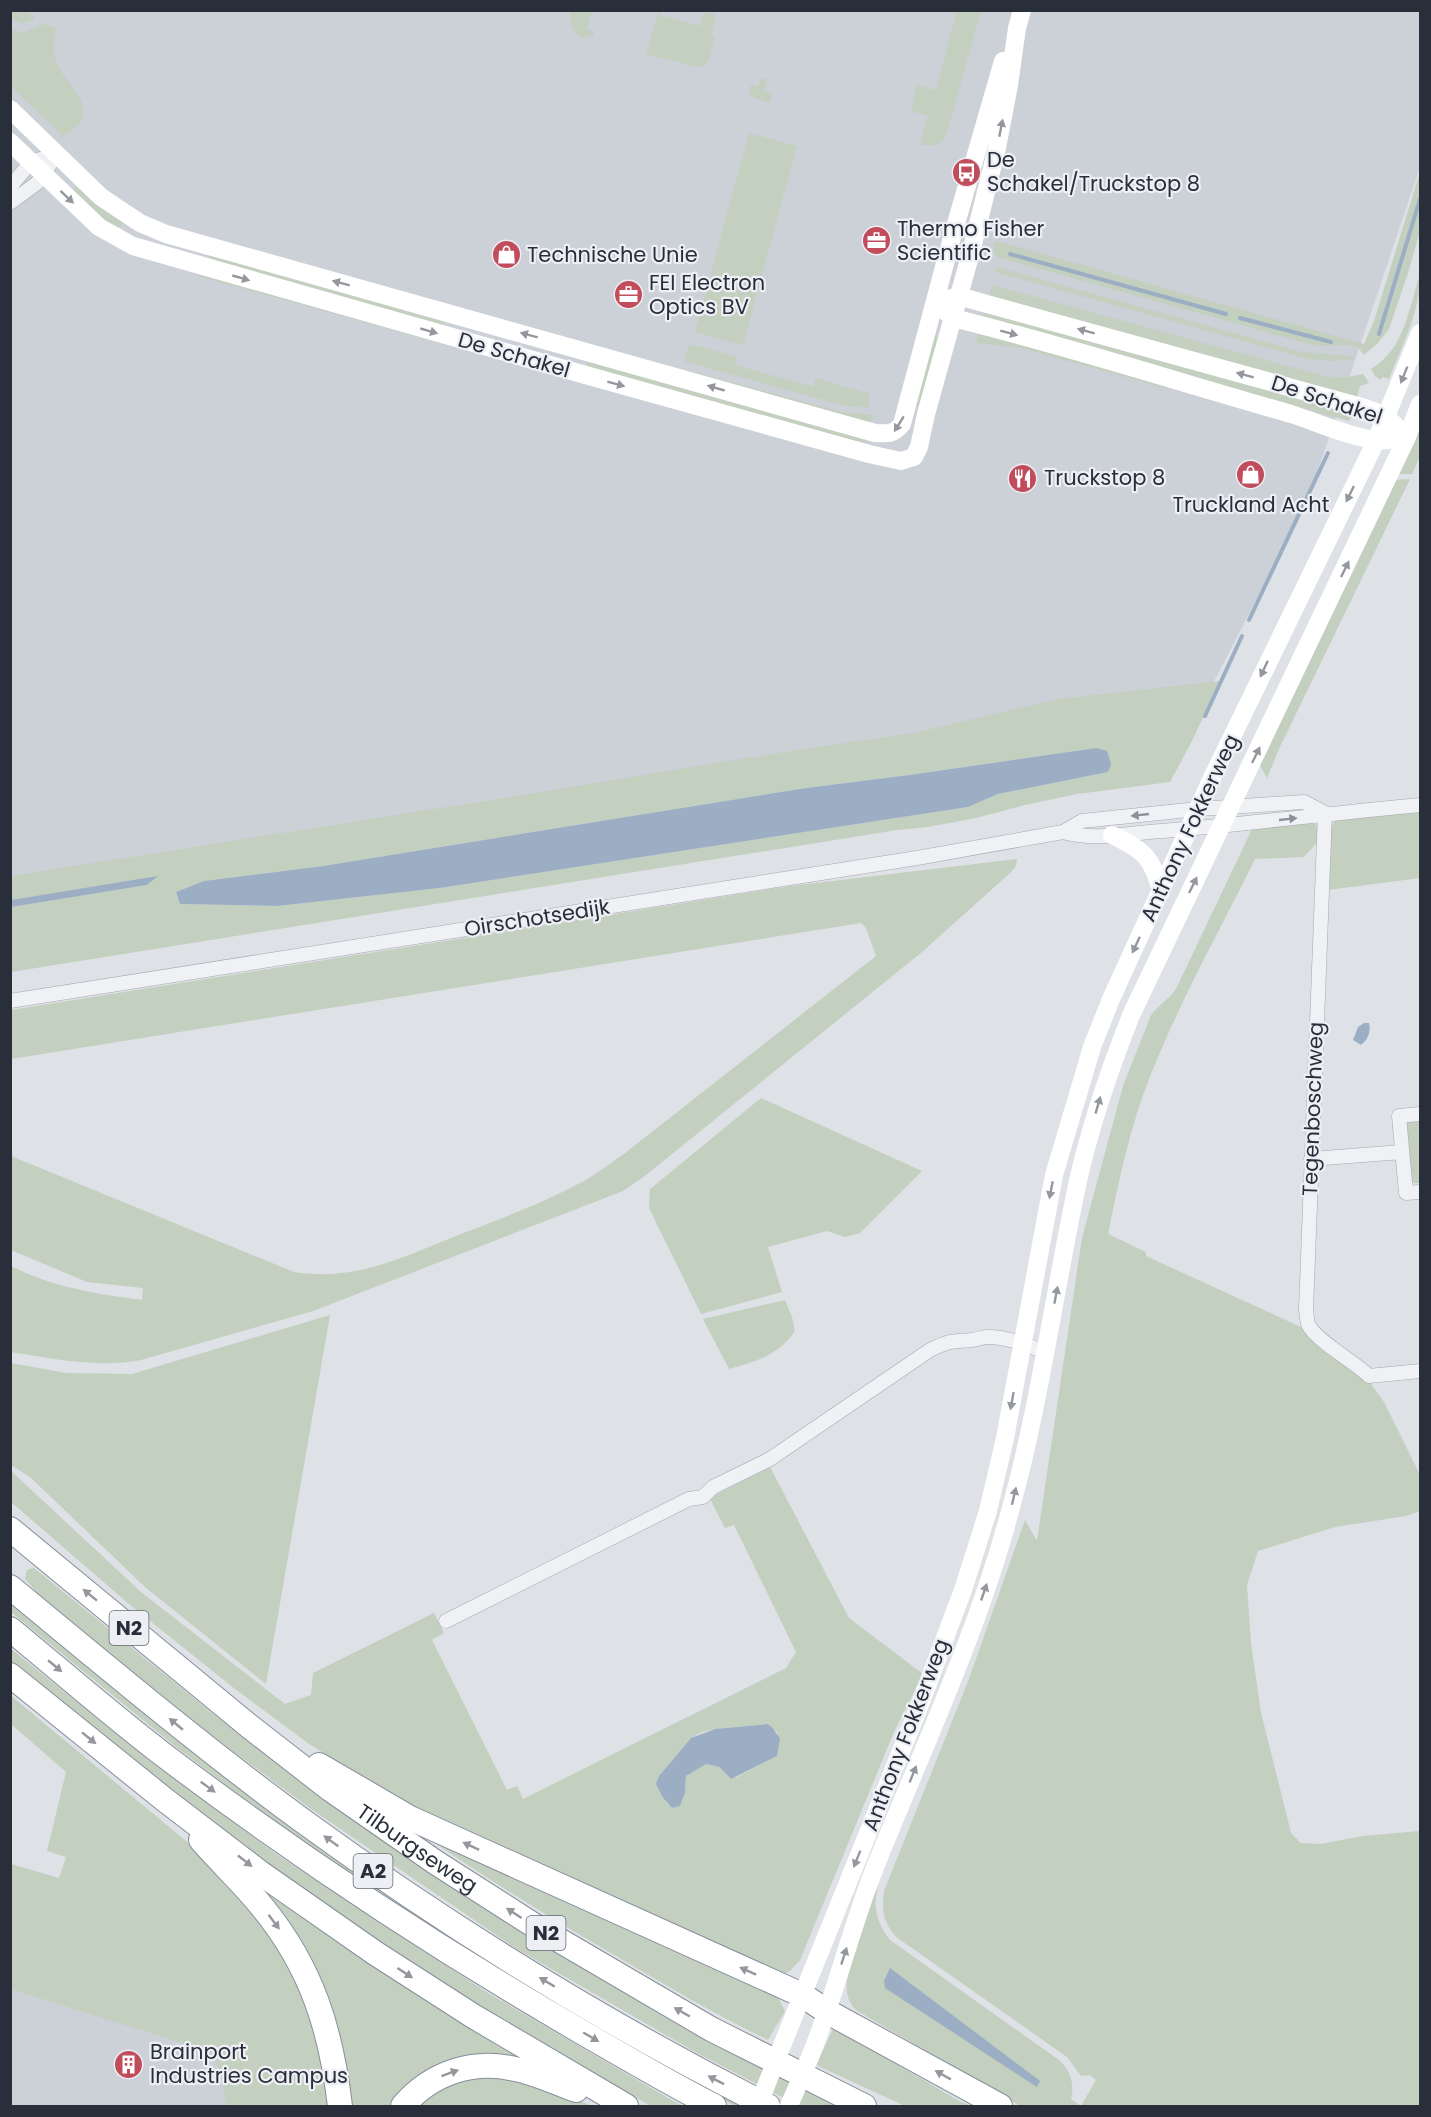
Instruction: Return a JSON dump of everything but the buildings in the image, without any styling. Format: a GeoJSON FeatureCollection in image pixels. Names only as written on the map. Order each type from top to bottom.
{"type":"FeatureCollection","features":[{"type":"Feature","properties":{"kind":"highway","name":"Tilburgseweg"},"geometry":{"type":"LineString","coordinates":[[10,1529],[249,1726],[358,1809],[435,1862],[535,1926],[711,2029],[864,2106]]}},
{"type":"Feature","properties":{"kind":"highway","name":"Tilburgseweg"},"geometry":{"type":"LineString","coordinates":[[10,1587],[227,1764],[412,1898],[510,1960],[690,2067],[768,2106]]}},
{"type":"Feature","properties":{"kind":"highway","name":"A2"},"geometry":{"type":"LineString","coordinates":[[10,1629],[161,1752],[388,1913],[495,1981],[677,2087],[714,2106]]}},
{"type":"Feature","properties":{"kind":"highway"},"geometry":{"type":"LineString","coordinates":[[10,1675],[165,1800],[259,1872],[375,1953],[473,2016],[624,2105]]}},
{"type":"Feature","properties":{"kind":"highway","name":"N2"},"geometry":{"type":"LineString","coordinates":[[249,1726],[410,1818],[802,1995]]}},
{"type":"Feature","properties":{"kind":"highway"},"geometry":{"type":"LineString","coordinates":[[165,1800],[262,1906],[297,1957],[316,1997],[326,2027],[335,2066],[340,2106]]}},
{"type":"Feature","properties":{"kind":"highway"},"geometry":{"type":"LineString","coordinates":[[802,1995],[828,2012],[1000,2106]]}},
{"type":"Feature","properties":{"kind":"highway"},"geometry":{"type":"LineString","coordinates":[[404,2106],[433,2080],[454,2071],[477,2066],[519,2070],[624,2105]]}},
{"type":"Feature","properties":{"kind":"street","name":"De Schakel"},"geometry":{"type":"LineString","coordinates":[[10,142],[99,227],[134,246],[892,460],[909,460],[914,457],[919,447],[997,148],[1022,10]]}},
{"type":"Feature","properties":{"kind":"street","name":"De Schakel"},"geometry":{"type":"LineString","coordinates":[[10,109],[101,197],[140,223],[166,234],[875,433],[892,433],[902,424],[951,241],[1006,52],[1017,28]]}},
{"type":"Feature","properties":{"kind":"street"},"geometry":{"type":"LineString","coordinates":[[10,187],[31,162],[57,154]]}},
{"type":"Feature","properties":{"kind":"street"},"geometry":{"type":"LineString","coordinates":[[10,203],[44,176],[57,154]]}},
{"type":"Feature","properties":{"kind":"street","name":"De Schakel"},"geometry":{"type":"LineString","coordinates":[[958,296],[1333,399],[1386,417],[1407,437]]}},
{"type":"Feature","properties":{"kind":"street"},"geometry":{"type":"LineString","coordinates":[[936,303],[958,296]]}},
{"type":"Feature","properties":{"kind":"street","name":"De Schakel"},"geometry":{"type":"LineString","coordinates":[[936,303],[953,318],[1127,366],[1376,441],[1407,437]]}},
{"type":"Feature","properties":{"kind":"street","name":"Anthony Fokkerweg"},"geometry":{"type":"LineString","coordinates":[[758,2106],[919,1707],[963,1590],[988,1511],[1005,1438],[1054,1175],[1092,1047],[1111,999],[1198,809],[1284,627],[1376,441],[1420,333]]}},
{"type":"Feature","properties":{"kind":"street","name":"Anthony Fokkerweg"},"geometry":{"type":"LineString","coordinates":[[789,2106],[828,2012],[865,1892],[954,1673],[998,1552],[1019,1474],[1045,1353],[1078,1179],[1099,1102],[1131,1013],[1407,437],[1420,404]]}},
{"type":"Feature","properties":{"kind":"street","name":"Oirschotsedijk"},"geometry":{"type":"LineString","coordinates":[[10,1001],[905,860],[1063,832],[1082,821],[1198,809],[1304,802],[1325,813]]}},
{"type":"Feature","properties":{"kind":"street","name":"Oirschotsedijk"},"geometry":{"type":"LineString","coordinates":[[1063,832],[1078,837],[1112,835],[1420,805]]}},
{"type":"Feature","properties":{"kind":"street","name":"Tegenboschweg"},"geometry":{"type":"LineString","coordinates":[[1325,813],[1311,1159],[1306,1310],[1308,1324],[1315,1334],[1370,1376],[1420,1371]]}},
{"type":"Feature","properties":{"kind":"street"},"geometry":{"type":"LineString","coordinates":[[1112,835],[1145,854],[1156,870],[1161,892]]}},
{"type":"Feature","properties":{"kind":"street"},"geometry":{"type":"LineString","coordinates":[[1420,1114],[1399,1116],[1406,1193],[1420,1192]]}},
{"type":"Feature","properties":{"kind":"street"},"geometry":{"type":"LineString","coordinates":[[1311,1159],[1402,1152]]}},
{"type":"Feature","properties":{"kind":"street"},"geometry":{"type":"LineString","coordinates":[[446,1621],[674,1506],[689,1499],[703,1497],[713,1487],[770,1459],[930,1350],[953,1340],[973,1340],[985,1337],[1045,1353]]}},
{"type":"Feature","properties":{"kind":"shaded area"},"geometry":{"type":"Polygon","coordinates":[[[11,11],[1420,11],[1420,167],[1308,500],[1211,687],[11,881],[11,11]]]}},
{"type":"Feature","properties":{"kind":"shaded area"},"geometry":{"type":"Polygon","coordinates":[[[10,1985],[217,2049],[230,2106],[11,2106],[10,1985]]]}},
{"type":"Feature","properties":{"kind":"green space"},"geometry":{"type":"Polygon","coordinates":[[[11,10],[29,11],[28,13],[35,17],[22,24],[11,19],[11,10]]]}},
{"type":"Feature","properties":{"kind":"green space"},"geometry":{"type":"Polygon","coordinates":[[[571,11],[592,11],[586,29],[594,32],[593,35],[583,38],[576,33],[570,20],[571,11]]]}},
{"type":"Feature","properties":{"kind":"green space"},"geometry":{"type":"Polygon","coordinates":[[[653,11],[660,11],[660,15],[700,26],[704,12],[716,15],[711,35],[715,36],[709,60],[705,65],[697,67],[646,54],[658,14],[653,11]]]}},
{"type":"Feature","properties":{"kind":"green space"},"geometry":{"type":"Polygon","coordinates":[[[957,11],[981,11],[947,133],[936,144],[929,146],[920,144],[928,116],[911,111],[917,85],[936,90],[957,11]]]}},
{"type":"Feature","properties":{"kind":"green space"},"geometry":{"type":"Polygon","coordinates":[[[44,24],[56,28],[54,49],[57,64],[83,106],[83,116],[77,126],[63,136],[11,86],[11,29],[22,33],[44,24]]]}},
{"type":"Feature","properties":{"kind":"green space"},"geometry":{"type":"Polygon","coordinates":[[[761,78],[767,80],[764,91],[772,94],[769,103],[753,97],[749,92],[751,85],[758,86],[761,78]]]}},
{"type":"Feature","properties":{"kind":"green space"},"geometry":{"type":"Polygon","coordinates":[[[749,133],[797,146],[743,345],[695,332],[749,133]]]}},
{"type":"Feature","properties":{"kind":"green space"},"geometry":{"type":"Polygon","coordinates":[[[1420,172],[1420,231],[1408,273],[1389,329],[1364,355],[1351,345],[1323,346],[1306,343],[997,257],[993,251],[994,241],[997,241],[1364,344],[1374,321],[1420,172]]]}},
{"type":"Feature","properties":{"kind":"green space"},"geometry":{"type":"Polygon","coordinates":[[[79,185],[123,222],[117,230],[72,192],[79,185]]]}},
{"type":"Feature","properties":{"kind":"green space"},"geometry":{"type":"Polygon","coordinates":[[[210,252],[444,321],[442,326],[207,263],[210,252]]]}},
{"type":"Feature","properties":{"kind":"green space"},"geometry":{"type":"Polygon","coordinates":[[[997,267],[1302,352],[1351,356],[1356,359],[1332,361],[1308,359],[995,272],[997,267]]]}},
{"type":"Feature","properties":{"kind":"green space"},"geometry":{"type":"Polygon","coordinates":[[[202,274],[548,373],[198,276],[202,274]]]}},
{"type":"Feature","properties":{"kind":"green space"},"geometry":{"type":"Polygon","coordinates":[[[1420,274],[1417,301],[1410,328],[1389,379],[1383,377],[1381,380],[1371,369],[1382,361],[1399,339],[1409,314],[1420,274]]]}},
{"type":"Feature","properties":{"kind":"green space"},"geometry":{"type":"Polygon","coordinates":[[[992,285],[1324,376],[1342,378],[1363,374],[1369,383],[1360,386],[1357,397],[989,297],[992,285]]]}},
{"type":"Feature","properties":{"kind":"green space"},"geometry":{"type":"Polygon","coordinates":[[[985,309],[1353,412],[1349,421],[986,320],[983,319],[985,309]]]}},
{"type":"Feature","properties":{"kind":"green space"},"geometry":{"type":"Polygon","coordinates":[[[979,331],[1170,388],[1021,348],[978,343],[976,341],[979,331]]]}},
{"type":"Feature","properties":{"kind":"green space"},"geometry":{"type":"Polygon","coordinates":[[[933,336],[943,338],[924,407],[914,405],[933,336]]]}},
{"type":"Feature","properties":{"kind":"green space"},"geometry":{"type":"Polygon","coordinates":[[[695,345],[737,357],[735,365],[813,387],[816,378],[870,394],[868,408],[841,405],[684,361],[688,347],[695,345]]]}},
{"type":"Feature","properties":{"kind":"green space"},"geometry":{"type":"Polygon","coordinates":[[[587,360],[867,436],[864,446],[587,367],[587,360]]]}},
{"type":"Feature","properties":{"kind":"green space"},"geometry":{"type":"Polygon","coordinates":[[[687,370],[841,412],[874,415],[870,424],[686,373],[687,370]]]}},
{"type":"Feature","properties":{"kind":"green space"},"geometry":{"type":"Polygon","coordinates":[[[1420,422],[1420,457],[1412,474],[1399,474],[1420,422]]]}},
{"type":"Feature","properties":{"kind":"green space"},"geometry":{"type":"Polygon","coordinates":[[[1410,479],[1267,778],[1260,765],[1395,480],[1410,479]]]}},
{"type":"Feature","properties":{"kind":"green space"},"geometry":{"type":"Polygon","coordinates":[[[1220,681],[1170,782],[1077,794],[928,827],[897,830],[11,972],[10,907],[147,885],[157,877],[11,900],[11,876],[914,733],[1059,699],[1220,681]],[[1096,748],[806,788],[323,866],[205,881],[176,892],[180,904],[276,906],[440,888],[968,807],[998,794],[1108,772],[1096,748]]]}},
{"type":"Feature","properties":{"kind":"green space"},"geometry":{"type":"Polygon","coordinates":[[[1420,809],[1420,878],[1328,890],[1328,829],[1338,818],[1420,809]]]}},
{"type":"Feature","properties":{"kind":"green space"},"geometry":{"type":"Polygon","coordinates":[[[1306,821],[1317,825],[1321,838],[1304,857],[1255,859],[1187,993],[1162,1047],[1137,1113],[1108,1234],[1146,1252],[1146,1256],[1303,1328],[1338,1355],[1371,1384],[1384,1402],[1420,1475],[1420,1511],[1406,1516],[1335,1527],[1258,1551],[1247,1585],[1251,1644],[1261,1713],[1291,1833],[1301,1843],[1321,1844],[1362,1836],[1420,1831],[1420,2106],[1081,2106],[1096,2080],[1090,2075],[1081,2076],[1067,2057],[899,1939],[890,1929],[885,1918],[884,1891],[969,1679],[1025,1520],[1037,1541],[1082,1238],[1123,1086],[1151,1015],[1176,989],[1253,827],[1306,821]]]}},
{"type":"Feature","properties":{"kind":"green space"},"geometry":{"type":"Polygon","coordinates":[[[1017,859],[1016,866],[1010,873],[922,952],[646,1175],[623,1191],[313,1311],[141,1360],[92,1363],[11,1352],[11,1266],[58,1284],[108,1295],[142,1300],[143,1288],[87,1282],[11,1250],[11,1156],[294,1272],[317,1274],[360,1270],[400,1258],[508,1216],[589,1178],[625,1153],[876,956],[866,928],[861,923],[11,1059],[11,1010],[791,886],[1017,859]]]}},
{"type":"Feature","properties":{"kind":"green space"},"geometry":{"type":"Polygon","coordinates":[[[761,1098],[922,1171],[860,1233],[845,1237],[827,1231],[768,1247],[782,1292],[701,1314],[649,1208],[650,1189],[761,1098]]]}},
{"type":"Feature","properties":{"kind":"green space"},"geometry":{"type":"Polygon","coordinates":[[[1420,1119],[1420,1183],[1414,1183],[1410,1180],[1405,1124],[1420,1119]]]}},
{"type":"Feature","properties":{"kind":"green space"},"geometry":{"type":"Polygon","coordinates":[[[785,1300],[795,1331],[789,1339],[766,1356],[729,1369],[703,1319],[785,1300]]]}},
{"type":"Feature","properties":{"kind":"green space"},"geometry":{"type":"Polygon","coordinates":[[[330,1315],[266,1684],[145,1587],[30,1477],[11,1465],[11,1363],[66,1373],[132,1374],[330,1315]]]}},
{"type":"Feature","properties":{"kind":"green space"},"geometry":{"type":"Polygon","coordinates":[[[770,1467],[849,1618],[923,1674],[894,1732],[800,1960],[783,1975],[454,1828],[380,1788],[309,1744],[235,1689],[129,1604],[11,1502],[10,1470],[141,1592],[285,1704],[311,1695],[313,1673],[434,1613],[444,1633],[432,1640],[507,1790],[517,1786],[523,1799],[786,1668],[796,1652],[734,1525],[725,1528],[711,1497],[770,1467]],[[768,1724],[715,1729],[691,1738],[659,1776],[660,1790],[665,1801],[672,1808],[680,1806],[685,1793],[686,1776],[706,1764],[719,1767],[728,1777],[737,1777],[777,1756],[777,1732],[768,1724]]]}},
{"type":"Feature","properties":{"kind":"green space"},"geometry":{"type":"Polygon","coordinates":[[[34,1568],[212,1713],[323,1796],[707,2040],[835,2106],[799,2106],[697,2053],[517,1949],[311,1809],[196,1724],[41,1597],[25,1579],[27,1570],[34,1568]]]}},
{"type":"Feature","properties":{"kind":"green space"},"geometry":{"type":"Polygon","coordinates":[[[10,1600],[179,1737],[749,2106],[735,2106],[683,2080],[501,1976],[292,1835],[171,1743],[11,1612],[10,1600]]]}},
{"type":"Feature","properties":{"kind":"green space"},"geometry":{"type":"Polygon","coordinates":[[[10,1648],[149,1760],[276,1854],[488,1993],[682,2106],[651,2106],[477,2008],[265,1865],[137,1767],[11,1662],[10,1648]]]}},
{"type":"Feature","properties":{"kind":"green space"},"geometry":{"type":"Polygon","coordinates":[[[10,1695],[221,1870],[294,1959],[337,2106],[227,2106],[218,2067],[204,2050],[11,1989],[11,1864],[59,1878],[66,1857],[47,1851],[66,1772],[11,1724],[10,1695]]]}},
{"type":"Feature","properties":{"kind":"green space"},"geometry":{"type":"Polygon","coordinates":[[[389,1811],[766,1987],[779,1999],[785,2011],[768,2040],[750,2031],[680,1993],[537,1909],[389,1811]]]}},
{"type":"Feature","properties":{"kind":"green space"},"geometry":{"type":"Polygon","coordinates":[[[215,1851],[550,2075],[500,2063],[399,2106],[345,2106],[328,2015],[215,1851]]]}},
{"type":"Feature","properties":{"kind":"green space"},"geometry":{"type":"Polygon","coordinates":[[[874,1888],[877,1890],[876,1904],[882,1929],[890,1940],[1059,2060],[1071,2077],[1071,2099],[1081,2106],[1020,2106],[856,2010],[848,1996],[847,1979],[874,1888]]]}},
{"type":"Feature","properties":{"kind":"green space"},"geometry":{"type":"Polygon","coordinates":[[[834,2027],[971,2106],[905,2106],[816,2065],[834,2027]]]}},
{"type":"Feature","properties":{"kind":"green space"},"geometry":{"type":"Polygon","coordinates":[[[471,2071],[547,2084],[591,2106],[409,2106],[471,2071]]]}},
{"type":"Feature","properties":{"kind":"water"},"geometry":{"type":"Polygon","coordinates":[[[1096,748],[1107,751],[1111,764],[1108,772],[998,794],[968,807],[440,888],[277,906],[180,904],[176,892],[204,881],[323,866],[806,788],[1096,748]]]}},
{"type":"Feature","properties":{"kind":"water"},"geometry":{"type":"Polygon","coordinates":[[[158,876],[147,885],[11,907],[11,900],[158,876]]]}},
{"type":"Feature","properties":{"kind":"water"},"geometry":{"type":"Polygon","coordinates":[[[1369,1023],[1370,1026],[1368,1036],[1361,1045],[1353,1040],[1358,1027],[1369,1023]]]}},
{"type":"Feature","properties":{"kind":"water"},"geometry":{"type":"Polygon","coordinates":[[[768,1724],[780,1739],[777,1756],[731,1779],[719,1767],[706,1764],[686,1776],[685,1793],[680,1806],[672,1808],[663,1798],[656,1784],[659,1776],[691,1738],[715,1729],[768,1724]]]}},
{"type":"Feature","properties":{"kind":"water"},"geometry":{"type":"Polygon","coordinates":[[[890,1968],[1040,2081],[1037,2087],[885,1988],[884,1981],[890,1968]]]}},
{"type":"Feature","properties":{"kind":"waterway"},"geometry":{"type":"LineString","coordinates":[[1379,334],[1420,199]]}},
{"type":"Feature","properties":{"kind":"waterway"},"geometry":{"type":"LineString","coordinates":[[1010,254],[1226,314]]}},
{"type":"Feature","properties":{"kind":"waterway"},"geometry":{"type":"LineString","coordinates":[[1240,318],[1331,342]]}},
{"type":"Feature","properties":{"kind":"waterway"},"geometry":{"type":"LineString","coordinates":[[1249,620],[1328,453]]}},
{"type":"Feature","properties":{"kind":"waterway"},"geometry":{"type":"LineString","coordinates":[[1205,716],[1242,636]]}},
{"type":"Feature","properties":{"kind":"place","name":"De Schakel/Truckstop 8"},"geometry":{"type":"Point","coordinates":[966,172]}},
{"type":"Feature","properties":{"kind":"place","name":"Thermo Fisher Scientific"},"geometry":{"type":"Point","coordinates":[876,241]}},
{"type":"Feature","properties":{"kind":"place","name":"Technische Unie"},"geometry":{"type":"Point","coordinates":[506,255]}},
{"type":"Feature","properties":{"kind":"place","name":"FEI Electron Optics BV"},"geometry":{"type":"Point","coordinates":[628,295]}},
{"type":"Feature","properties":{"kind":"place","name":"Truckland Acht"},"geometry":{"type":"Point","coordinates":[1251,474]}},
{"type":"Feature","properties":{"kind":"place","name":"Truckstop 8"},"geometry":{"type":"Point","coordinates":[1023,478]}},
{"type":"Feature","properties":{"kind":"place","name":"Brainport Industries Campus"},"geometry":{"type":"Point","coordinates":[129,2064]}}]}
